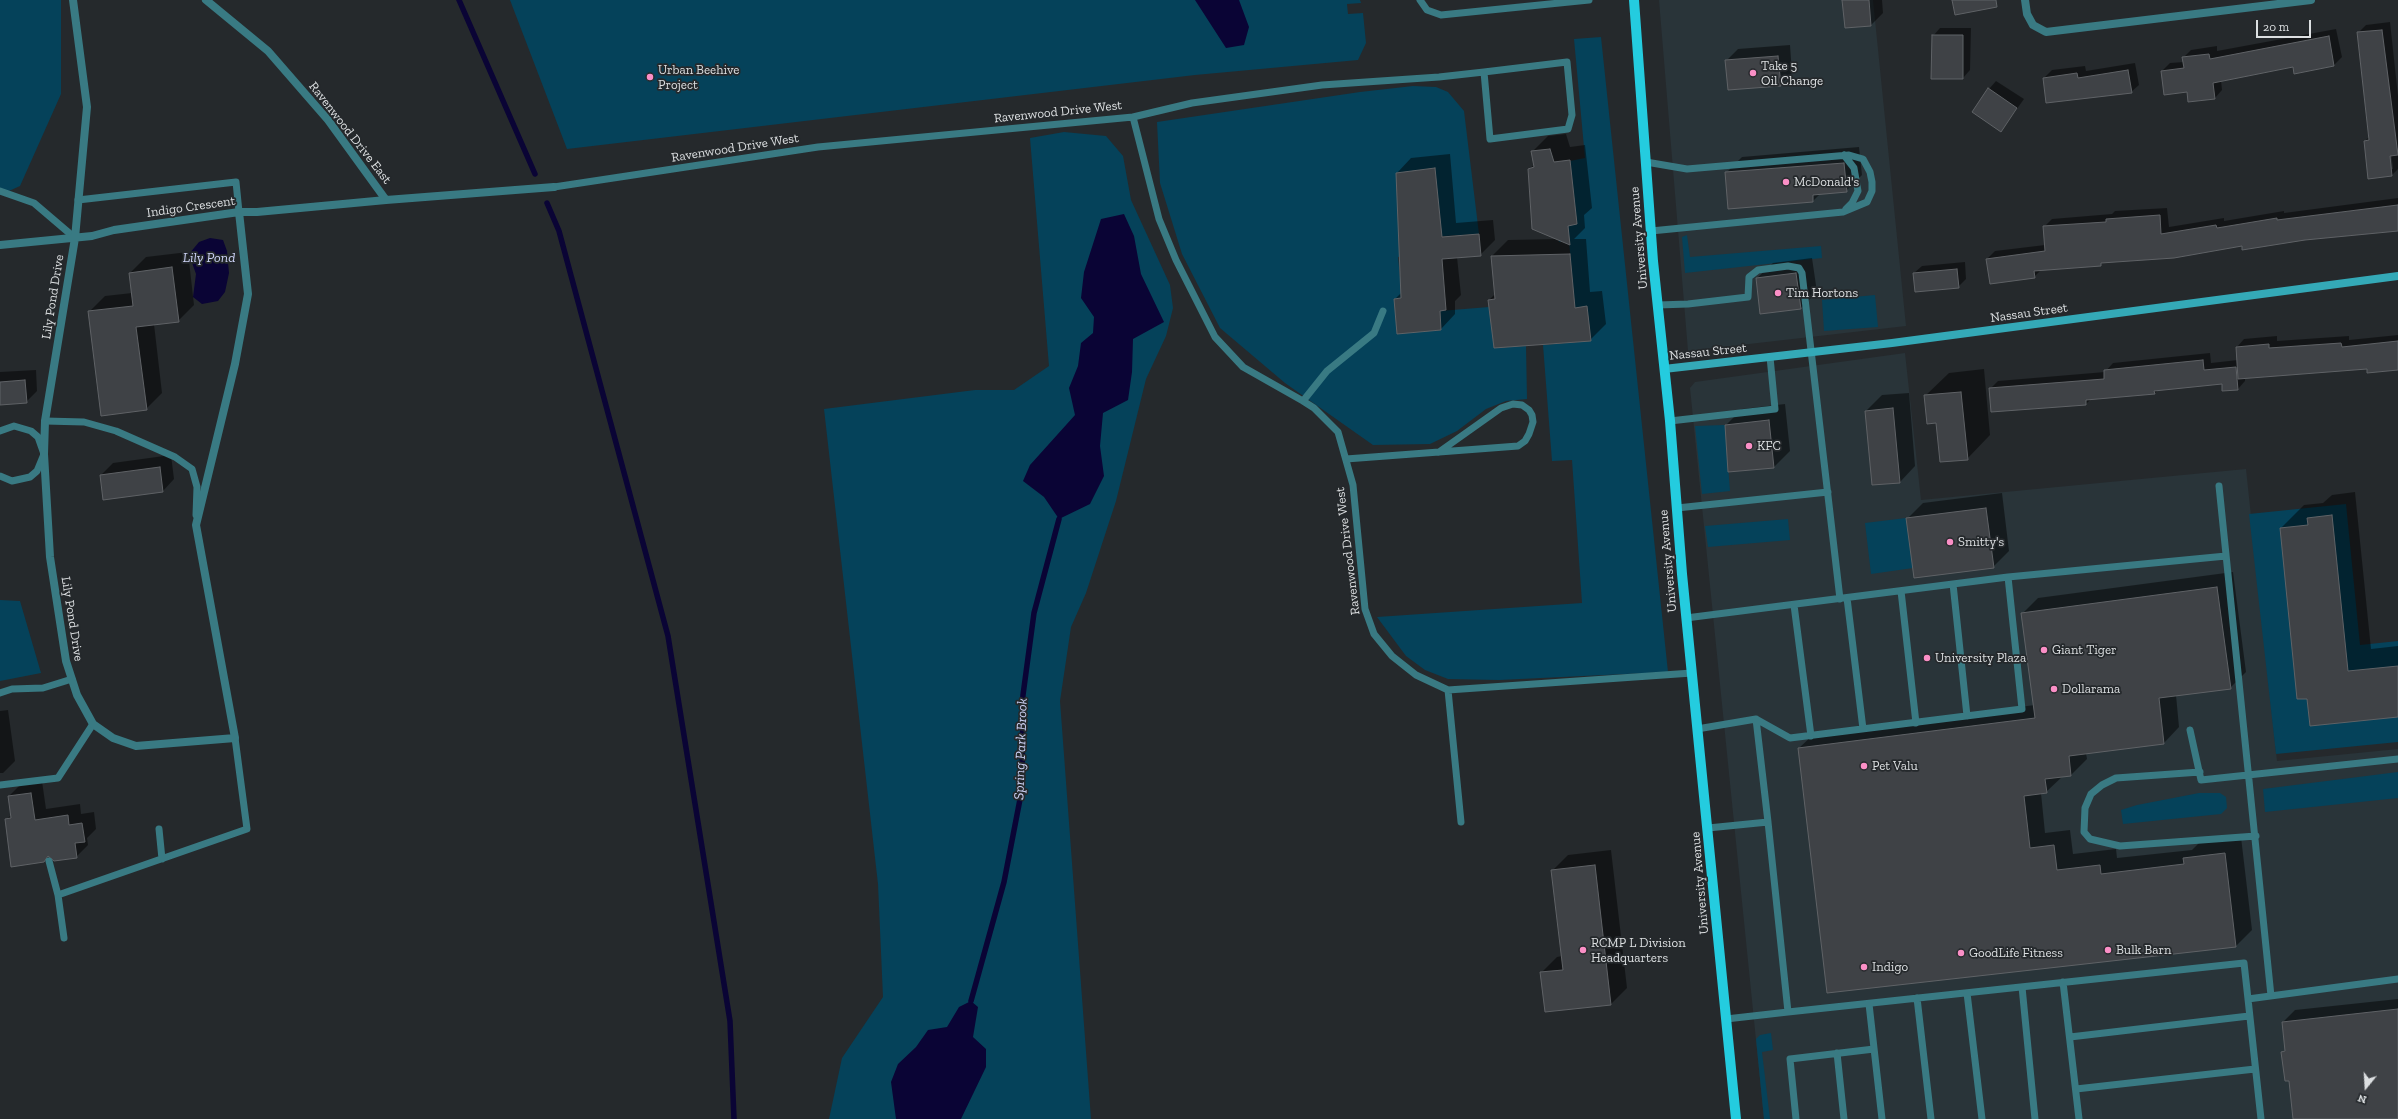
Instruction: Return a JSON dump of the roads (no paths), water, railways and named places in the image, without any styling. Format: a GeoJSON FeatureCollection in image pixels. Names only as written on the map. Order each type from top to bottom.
{"type":"FeatureCollection","features":[{"type":"Feature","properties":{"kind":"main road","name":"University Avenue"},"geometry":{"type":"LineString","coordinates":[[1634,0],[1651,231],[1670,421],[1686,618],[1736,1119]]}},
{"type":"Feature","properties":{"kind":"street","name":"Lily Pond Drive"},"geometry":{"type":"LineString","coordinates":[[73,0],[87,107],[75,238],[45,421],[44,454],[50,557],[66,662],[77,695],[93,724],[113,738],[136,746],[235,738]]}},
{"type":"Feature","properties":{"kind":"street","name":"Ravenwood Drive East"},"geometry":{"type":"LineString","coordinates":[[206,0],[268,51],[328,120],[386,200],[554,187]]}},
{"type":"Feature","properties":{"kind":"street"},"geometry":{"type":"LineString","coordinates":[[2025,0],[2027,14],[2032,25],[2046,32],[2311,0]]}},
{"type":"Feature","properties":{"kind":"street","name":"Indigo Crescent"},"geometry":{"type":"LineString","coordinates":[[0,245],[75,238],[114,230],[239,212],[257,212],[386,200]]}},
{"type":"Feature","properties":{"kind":"street"},"geometry":{"type":"LineString","coordinates":[[235,738],[196,525],[235,364],[248,294],[239,212]]}},
{"type":"Feature","properties":{"kind":"street","name":"Nassau Street"},"geometry":{"type":"LineString","coordinates":[[1664,369],[1813,352],[2398,276]]}},
{"type":"Feature","properties":{"kind":"lane"},"geometry":{"type":"LineString","coordinates":[[1420,0],[1427,10],[1441,15],[1563,1],[1589,0]]}},
{"type":"Feature","properties":{"kind":"lane"},"geometry":{"type":"LineString","coordinates":[[1133,117],[1192,103],[1322,85],[1439,77],[1567,62],[1572,115],[1568,129],[1490,139],[1484,72]]}},
{"type":"Feature","properties":{"kind":"lane","name":"Ravenwood Drive West"},"geometry":{"type":"LineString","coordinates":[[554,187],[818,147],[1133,117],[1159,219],[1176,260],[1215,337],[1243,367],[1303,400],[1314,408],[1338,432],[1353,484],[1365,609],[1374,634],[1392,656],[1416,675],[1448,690],[1692,673]]}},
{"type":"Feature","properties":{"kind":"lane"},"geometry":{"type":"LineString","coordinates":[[1843,212],[1852,203],[1858,191],[1854,168],[1844,155]]}},
{"type":"Feature","properties":{"kind":"lane"},"geometry":{"type":"LineString","coordinates":[[1646,162],[1687,169],[1844,155],[1863,159],[1870,172],[1872,182],[1872,191],[1867,202],[1843,212],[1651,231]]}},
{"type":"Feature","properties":{"kind":"lane"},"geometry":{"type":"LineString","coordinates":[[78,200],[236,182],[239,212]]}},
{"type":"Feature","properties":{"kind":"lane"},"geometry":{"type":"LineString","coordinates":[[0,191],[34,203],[75,238]]}},
{"type":"Feature","properties":{"kind":"lane"},"geometry":{"type":"LineString","coordinates":[[1658,304],[1688,304],[1748,297],[1749,276],[1758,270],[1788,266],[1799,268],[1805,284],[1828,492],[1863,729]]}},
{"type":"Feature","properties":{"kind":"lane"},"geometry":{"type":"LineString","coordinates":[[1303,400],[1328,371],[1374,333],[1383,311]]}},
{"type":"Feature","properties":{"kind":"lane"},"geometry":{"type":"LineString","coordinates":[[1670,421],[1775,409],[1770,357]]}},
{"type":"Feature","properties":{"kind":"lane"},"geometry":{"type":"LineString","coordinates":[[1346,459],[1518,446],[1525,442],[1529,434],[1533,422],[1532,415],[1529,410],[1522,405],[1513,404],[1501,408],[1438,452]]}},
{"type":"Feature","properties":{"kind":"lane"},"geometry":{"type":"LineString","coordinates":[[45,421],[84,422],[116,431],[176,457],[192,469],[197,487],[196,525]]}},
{"type":"Feature","properties":{"kind":"lane"},"geometry":{"type":"LineString","coordinates":[[0,431],[14,426],[31,431],[38,437],[44,454],[37,471],[30,477],[12,481],[0,476]]}},
{"type":"Feature","properties":{"kind":"lane"},"geometry":{"type":"LineString","coordinates":[[2219,486],[2250,775],[2271,996]]}},
{"type":"Feature","properties":{"kind":"lane"},"geometry":{"type":"LineString","coordinates":[[1677,508],[1828,492]]}},
{"type":"Feature","properties":{"kind":"lane"},"geometry":{"type":"LineString","coordinates":[[1686,618],[1953,584],[2226,556]]}},
{"type":"Feature","properties":{"kind":"lane"},"geometry":{"type":"LineString","coordinates":[[1697,729],[1756,719],[1790,738],[2022,709],[2008,578]]}},
{"type":"Feature","properties":{"kind":"lane"},"geometry":{"type":"LineString","coordinates":[[1953,584],[1967,716]]}},
{"type":"Feature","properties":{"kind":"lane"},"geometry":{"type":"LineString","coordinates":[[1901,591],[1916,722]]}},
{"type":"Feature","properties":{"kind":"lane"},"geometry":{"type":"LineString","coordinates":[[1794,605],[1811,736]]}},
{"type":"Feature","properties":{"kind":"lane"},"geometry":{"type":"LineString","coordinates":[[0,693],[12,689],[43,688],[72,679]]}},
{"type":"Feature","properties":{"kind":"lane"},"geometry":{"type":"LineString","coordinates":[[1448,690],[1461,822]]}},
{"type":"Feature","properties":{"kind":"lane"},"geometry":{"type":"LineString","coordinates":[[1756,719],[1788,1012]]}},
{"type":"Feature","properties":{"kind":"lane"},"geometry":{"type":"LineString","coordinates":[[0,785],[58,778],[93,724]]}},
{"type":"Feature","properties":{"kind":"lane"},"geometry":{"type":"LineString","coordinates":[[2190,730],[2200,772],[2200,780],[2398,760]]}},
{"type":"Feature","properties":{"kind":"lane"},"geometry":{"type":"LineString","coordinates":[[58,895],[247,829],[235,738]]}},
{"type":"Feature","properties":{"kind":"lane"},"geometry":{"type":"LineString","coordinates":[[2200,772],[2116,778],[2102,785],[2091,794],[2084,808],[2084,832],[2090,839],[2120,846],[2256,836]]}},
{"type":"Feature","properties":{"kind":"lane"},"geometry":{"type":"LineString","coordinates":[[1708,828],[1768,822]]}},
{"type":"Feature","properties":{"kind":"lane"},"geometry":{"type":"LineString","coordinates":[[159,829],[162,859]]}},
{"type":"Feature","properties":{"kind":"lane"},"geometry":{"type":"LineString","coordinates":[[49,861],[58,895],[64,938]]}},
{"type":"Feature","properties":{"kind":"lane"},"geometry":{"type":"LineString","coordinates":[[1726,1019],[2244,962],[2261,1119]]}},
{"type":"Feature","properties":{"kind":"lane"},"geometry":{"type":"LineString","coordinates":[[2248,998],[2398,979]]}},
{"type":"Feature","properties":{"kind":"lane"},"geometry":{"type":"LineString","coordinates":[[2063,982],[2079,1119]]}},
{"type":"Feature","properties":{"kind":"lane"},"geometry":{"type":"LineString","coordinates":[[2022,987],[2035,1119]]}},
{"type":"Feature","properties":{"kind":"lane"},"geometry":{"type":"LineString","coordinates":[[1967,993],[1982,1119]]}},
{"type":"Feature","properties":{"kind":"lane"},"geometry":{"type":"LineString","coordinates":[[1918,998],[1931,1119]]}},
{"type":"Feature","properties":{"kind":"lane"},"geometry":{"type":"LineString","coordinates":[[1869,1004],[1882,1119]]}},
{"type":"Feature","properties":{"kind":"lane"},"geometry":{"type":"LineString","coordinates":[[2070,1037],[2250,1016]]}},
{"type":"Feature","properties":{"kind":"lane"},"geometry":{"type":"LineString","coordinates":[[1796,1119],[1790,1059],[1874,1049]]}},
{"type":"Feature","properties":{"kind":"lane"},"geometry":{"type":"LineString","coordinates":[[1837,1053],[1844,1119]]}},
{"type":"Feature","properties":{"kind":"lane"},"geometry":{"type":"LineString","coordinates":[[2076,1089],[2256,1069]]}},
{"type":"Feature","properties":{"kind":"water"},"geometry":{"type":"Polygon","coordinates":[[[1195,0],[1239,0],[1249,27],[1244,45],[1226,48],[1195,0]]]}},
{"type":"Feature","properties":{"kind":"water"},"geometry":{"type":"Polygon","coordinates":[[[1124,214],[1134,236],[1141,274],[1164,322],[1133,339],[1132,372],[1128,400],[1103,413],[1100,446],[1104,476],[1090,504],[1059,519],[1044,497],[1023,481],[1030,465],[1075,415],[1069,388],[1078,366],[1081,343],[1093,333],[1094,317],[1081,298],[1084,272],[1101,219],[1124,214]]]}},
{"type":"Feature","properties":{"kind":"water","name":"Lily Pond"},"geometry":{"type":"Polygon","coordinates":[[[210,238],[223,240],[227,251],[229,273],[225,292],[218,301],[202,304],[193,297],[196,274],[189,254],[199,242],[210,238]]]}},
{"type":"Feature","properties":{"kind":"water"},"geometry":{"type":"Polygon","coordinates":[[[971,1001],[978,1007],[973,1037],[986,1049],[986,1067],[961,1119],[896,1119],[891,1082],[898,1064],[916,1047],[928,1030],[947,1027],[959,1007],[971,1001]]]}},
{"type":"Feature","properties":{"kind":"waterway"},"geometry":{"type":"LineString","coordinates":[[459,0],[535,174]]}},
{"type":"Feature","properties":{"kind":"waterway"},"geometry":{"type":"LineString","coordinates":[[547,203],[559,231],[668,636],[730,1021],[734,1119]]}},
{"type":"Feature","properties":{"kind":"waterway","name":"Spring Park Brook"},"geometry":{"type":"LineString","coordinates":[[971,1001],[1004,882],[1022,789],[1023,695],[1034,613],[1059,519]]}},
{"type":"Feature","properties":{"kind":"place","name":"Take 5 Oil Change"},"geometry":{"type":"Point","coordinates":[1753,73]}},
{"type":"Feature","properties":{"kind":"place","name":"Urban Beehive Project"},"geometry":{"type":"Point","coordinates":[650,77]}},
{"type":"Feature","properties":{"kind":"place","name":"McDonald's"},"geometry":{"type":"Point","coordinates":[1786,182]}},
{"type":"Feature","properties":{"kind":"place","name":"Tim Hortons"},"geometry":{"type":"Point","coordinates":[1778,293]}},
{"type":"Feature","properties":{"kind":"place","name":"KFC"},"geometry":{"type":"Point","coordinates":[1749,446]}},
{"type":"Feature","properties":{"kind":"place","name":"Smitty's"},"geometry":{"type":"Point","coordinates":[1950,542]}},
{"type":"Feature","properties":{"kind":"place","name":"Giant Tiger"},"geometry":{"type":"Point","coordinates":[2044,650]}},
{"type":"Feature","properties":{"kind":"place","name":"University Plaza"},"geometry":{"type":"Point","coordinates":[1927,658]}},
{"type":"Feature","properties":{"kind":"place","name":"Dollarama"},"geometry":{"type":"Point","coordinates":[2054,689]}},
{"type":"Feature","properties":{"kind":"place","name":"Pet Valu"},"geometry":{"type":"Point","coordinates":[1864,766]}},
{"type":"Feature","properties":{"kind":"place","name":"RCMP L Division Headquarters"},"geometry":{"type":"Point","coordinates":[1583,950]}},
{"type":"Feature","properties":{"kind":"place","name":"Bulk Barn"},"geometry":{"type":"Point","coordinates":[2108,950]}},
{"type":"Feature","properties":{"kind":"place","name":"GoodLife Fitness"},"geometry":{"type":"Point","coordinates":[1961,953]}},
{"type":"Feature","properties":{"kind":"place","name":"Indigo"},"geometry":{"type":"Point","coordinates":[1864,967]}}]}
